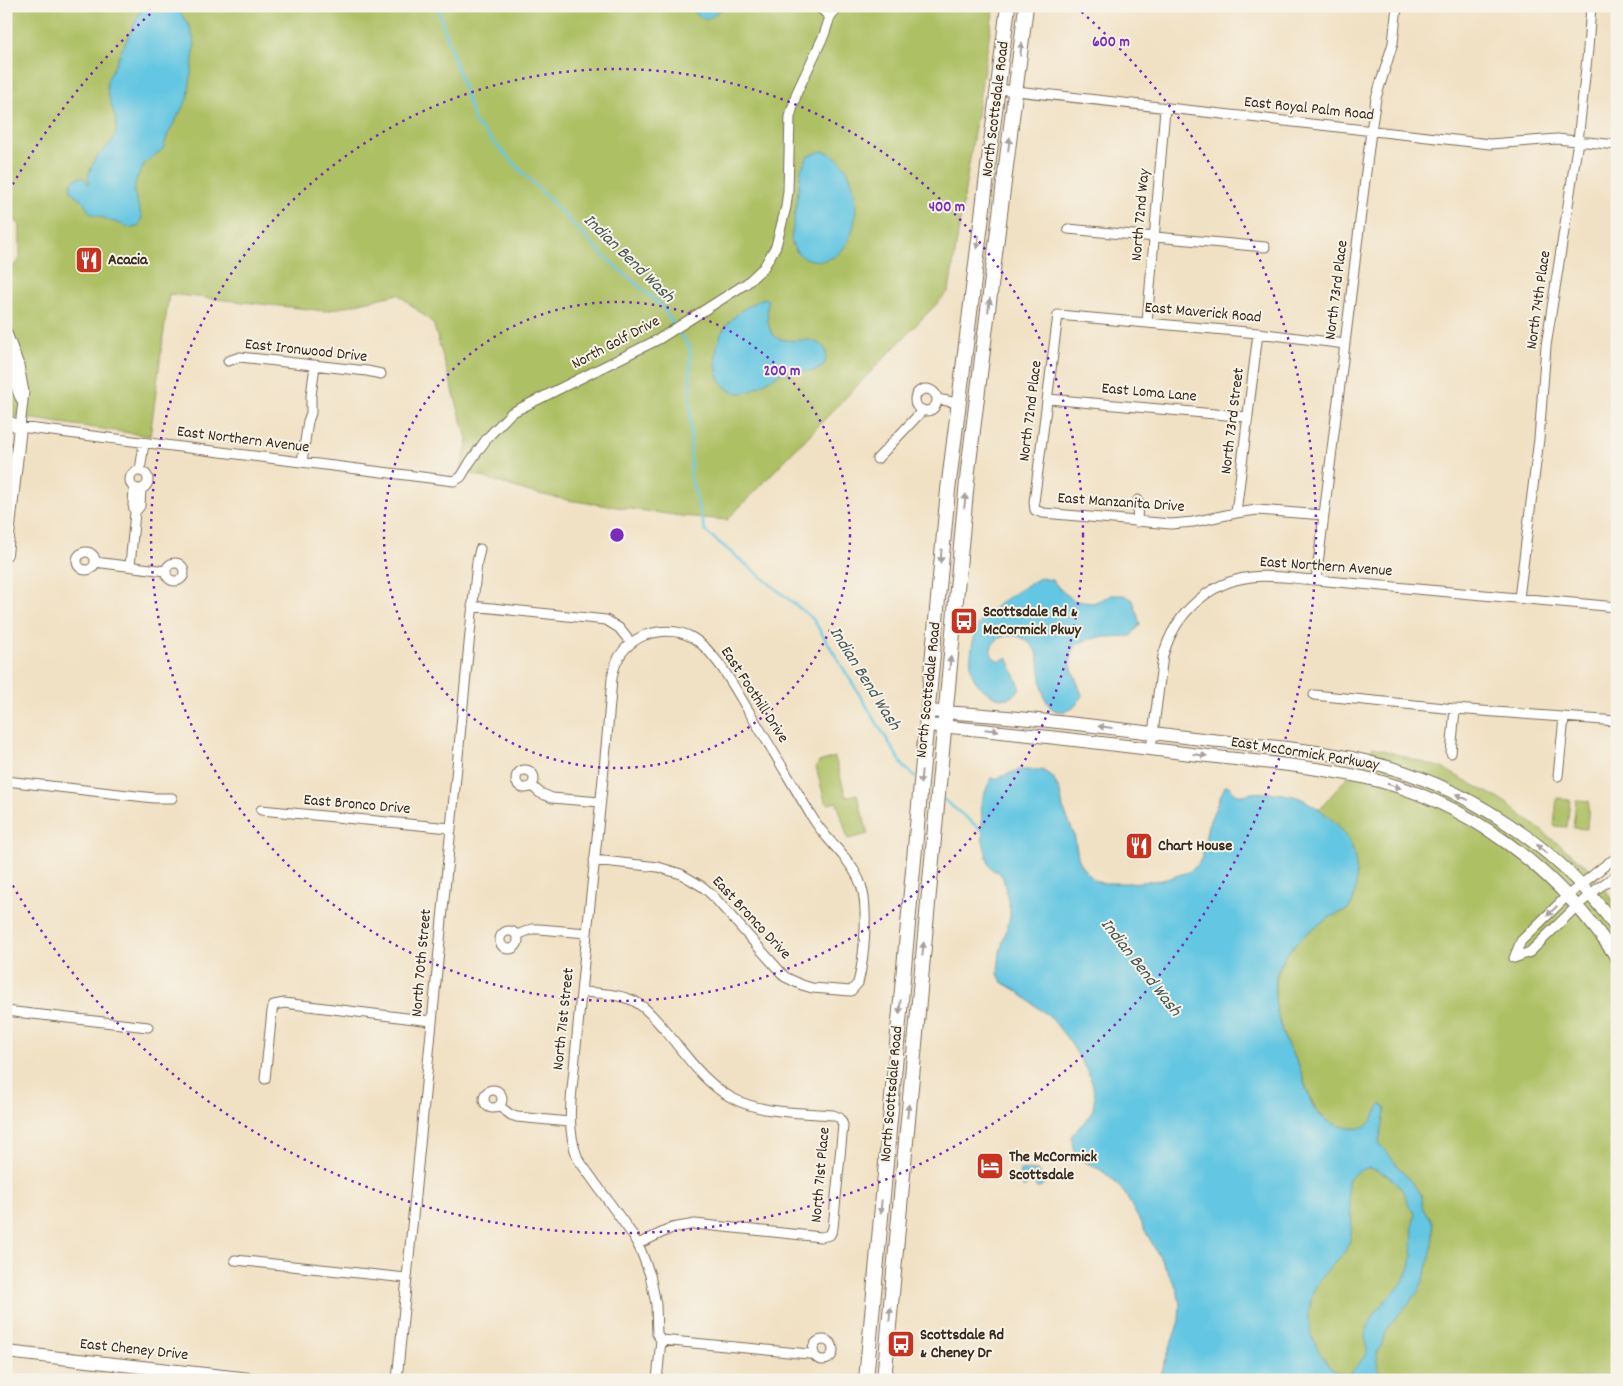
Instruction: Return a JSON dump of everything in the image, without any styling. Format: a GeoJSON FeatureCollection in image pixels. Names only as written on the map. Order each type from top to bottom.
{"type":"FeatureCollection","features":[{"type":"Feature","properties":{"kind":"main road","name":"North Scottsdale Road"},"geometry":{"type":"LineString","coordinates":[[866,1380],[941,552],[1008,6]]}},
{"type":"Feature","properties":{"kind":"main road","name":"North Scottsdale Road"},"geometry":{"type":"LineString","coordinates":[[884,1380],[968,470],[1026,6]]}},
{"type":"Feature","properties":{"kind":"main road"},"geometry":{"type":"LineString","coordinates":[[968,470],[961,458],[966,416],[958,403],[969,389],[972,370],[985,337]]}},
{"type":"Feature","properties":{"kind":"main road"},"geometry":{"type":"LineString","coordinates":[[6,421],[20,427]]}},
{"type":"Feature","properties":{"kind":"main road"},"geometry":{"type":"LineString","coordinates":[[6,430],[20,427]]}},
{"type":"Feature","properties":{"kind":"main road"},"geometry":{"type":"LineString","coordinates":[[6,554],[20,427]]}},
{"type":"Feature","properties":{"kind":"main road","name":"East McCormick Parkway"},"geometry":{"type":"LineString","coordinates":[[926,721],[945,712],[1153,733],[1287,749],[1364,761],[1398,770],[1473,802],[1536,844],[1580,885],[1617,929]]}},
{"type":"Feature","properties":{"kind":"main road","name":"East McCormick Parkway"},"geometry":{"type":"LineString","coordinates":[[926,721],[944,726],[1151,749],[1362,777],[1421,795],[1469,819],[1527,857],[1577,906],[1617,958]]}},
{"type":"Feature","properties":{"kind":"main road"},"geometry":{"type":"LineString","coordinates":[[1421,795],[1428,782]]}},
{"type":"Feature","properties":{"kind":"main road","name":"East Cheney Drive"},"geometry":{"type":"LineString","coordinates":[[6,1352],[259,1380]]}},
{"type":"Feature","properties":{"kind":"street"},"geometry":{"type":"LineString","coordinates":[[818,6],[830,17]]}},
{"type":"Feature","properties":{"kind":"street","name":"North Golf Drive"},"geometry":{"type":"LineString","coordinates":[[461,476],[488,437],[511,414],[658,338],[748,284],[764,267],[776,246],[786,207],[790,117],[798,92],[824,35],[830,17],[838,6]]}},
{"type":"Feature","properties":{"kind":"street","name":"North 73rd Place"},"geometry":{"type":"LineString","coordinates":[[1316,580],[1376,98],[1393,43],[1398,6]]}},
{"type":"Feature","properties":{"kind":"street","name":"North 74th Place"},"geometry":{"type":"LineString","coordinates":[[1519,598],[1539,439],[1546,346],[1578,140],[1591,6]]}},
{"type":"Feature","properties":{"kind":"street","name":"East Royal Palm Road"},"geometry":{"type":"LineString","coordinates":[[998,90],[1490,144],[1557,139],[1617,145]]}},
{"type":"Feature","properties":{"kind":"street","name":"North 72nd Way"},"geometry":{"type":"LineString","coordinates":[[1147,322],[1165,109]]}},
{"type":"Feature","properties":{"kind":"street"},"geometry":{"type":"LineString","coordinates":[[1068,229],[1265,247]]}},
{"type":"Feature","properties":{"kind":"street","name":"East Maverick Road"},"geometry":{"type":"LineString","coordinates":[[1058,315],[1258,333],[1345,344]]}},
{"type":"Feature","properties":{"kind":"street","name":"North 72nd Place"},"geometry":{"type":"LineString","coordinates":[[1035,510],[1034,502],[1058,315]]}},
{"type":"Feature","properties":{"kind":"street"},"geometry":{"type":"LineString","coordinates":[[6,330],[19,365],[24,392],[20,427]]}},
{"type":"Feature","properties":{"kind":"street","name":"North 73rd Street"},"geometry":{"type":"LineString","coordinates":[[1236,513],[1258,333]]}},
{"type":"Feature","properties":{"kind":"street"},"geometry":{"type":"LineString","coordinates":[[6,347],[15,376],[17,393],[22,401]]}},
{"type":"Feature","properties":{"kind":"street","name":"East Ironwood Drive"},"geometry":{"type":"LineString","coordinates":[[228,361],[240,357],[381,374]]}},
{"type":"Feature","properties":{"kind":"street"},"geometry":{"type":"LineString","coordinates":[[302,462],[308,421],[307,404],[311,396],[315,365]]}},
{"type":"Feature","properties":{"kind":"street"},"geometry":{"type":"LineString","coordinates":[[877,459],[923,410],[933,408],[937,399],[931,390],[921,390],[916,395],[916,402],[923,410]]}},
{"type":"Feature","properties":{"kind":"street"},"geometry":{"type":"LineString","coordinates":[[937,399],[958,403]]}},
{"type":"Feature","properties":{"kind":"street","name":"East Loma Lane"},"geometry":{"type":"LineString","coordinates":[[1048,399],[1248,417]]}},
{"type":"Feature","properties":{"kind":"street","name":"East Northern Avenue"},"geometry":{"type":"LineString","coordinates":[[20,427],[447,481],[454,481],[461,476]]}},
{"type":"Feature","properties":{"kind":"street"},"geometry":{"type":"LineString","coordinates":[[140,471],[144,443]]}},
{"type":"Feature","properties":{"kind":"street"},"geometry":{"type":"LineString","coordinates":[[140,471],[146,474],[148,480],[146,486],[138,489],[130,484],[130,478],[134,472],[140,471]]}},
{"type":"Feature","properties":{"kind":"street"},"geometry":{"type":"LineString","coordinates":[[130,566],[136,512],[140,506],[138,489]]}},
{"type":"Feature","properties":{"kind":"street"},"geometry":{"type":"LineString","coordinates":[[1136,522],[1138,500]]}},
{"type":"Feature","properties":{"kind":"street","name":"East Manzanita Drive"},"geometry":{"type":"LineString","coordinates":[[1035,510],[1136,522],[1182,524],[1257,510],[1324,515]]}},
{"type":"Feature","properties":{"kind":"street","name":"North 70th Street"},"geometry":{"type":"LineString","coordinates":[[397,1380],[472,606],[480,548]]}},
{"type":"Feature","properties":{"kind":"street"},"geometry":{"type":"LineString","coordinates":[[95,562],[166,571]]}},
{"type":"Feature","properties":{"kind":"street","name":"East Northern Avenue"},"geometry":{"type":"LineString","coordinates":[[1151,749],[1158,684],[1166,643],[1173,629],[1190,607],[1214,589],[1241,579],[1268,577],[1316,580],[1617,607]]}},
{"type":"Feature","properties":{"kind":"street"},"geometry":{"type":"LineString","coordinates":[[472,606],[606,620],[619,628],[631,643]]}},
{"type":"Feature","properties":{"kind":"street","name":"East Foothill Drive"},"geometry":{"type":"LineString","coordinates":[[631,643],[651,633],[667,631],[676,632],[694,639],[710,653],[733,685],[814,820],[856,874],[863,892],[865,904],[860,976],[855,987]]}},
{"type":"Feature","properties":{"kind":"street","name":"North 71st Street"},"geometry":{"type":"LineString","coordinates":[[631,643],[622,653],[614,670],[569,1122],[573,1147],[578,1159],[632,1234],[650,1275],[656,1304],[657,1334],[661,1340],[657,1380]]}},
{"type":"Feature","properties":{"kind":"street"},"geometry":{"type":"LineString","coordinates":[[1314,695],[1455,709],[1617,721]]}},
{"type":"Feature","properties":{"kind":"street"},"geometry":{"type":"LineString","coordinates":[[1451,753],[1455,709]]}},
{"type":"Feature","properties":{"kind":"street"},"geometry":{"type":"LineString","coordinates":[[1558,776],[1564,718]]}},
{"type":"Feature","properties":{"kind":"street"},"geometry":{"type":"LineString","coordinates":[[6,781],[154,798],[172,798]]}},
{"type":"Feature","properties":{"kind":"street"},"geometry":{"type":"LineString","coordinates":[[532,786],[545,796],[600,802]]}},
{"type":"Feature","properties":{"kind":"street","name":"East Bronco Drive"},"geometry":{"type":"LineString","coordinates":[[261,810],[450,828]]}},
{"type":"Feature","properties":{"kind":"street"},"geometry":{"type":"LineString","coordinates":[[1617,858],[1580,885],[1521,941],[1514,958],[1530,952],[1577,906],[1617,875]]}},
{"type":"Feature","properties":{"kind":"street","name":"East Bronco Drive"},"geometry":{"type":"LineString","coordinates":[[594,860],[658,867],[682,874],[703,887],[713,896],[785,977],[802,986],[812,988],[851,991],[855,987]]}},
{"type":"Feature","properties":{"kind":"street"},"geometry":{"type":"LineString","coordinates":[[517,935],[532,929],[587,933]]}},
{"type":"Feature","properties":{"kind":"street","name":"North 71st Place"},"geometry":{"type":"LineString","coordinates":[[581,992],[612,995],[635,1002],[655,1018],[706,1078],[719,1090],[732,1098],[762,1108],[833,1115],[840,1118],[843,1125],[833,1228],[830,1235],[821,1237],[695,1224],[672,1228],[638,1244]]}},
{"type":"Feature","properties":{"kind":"street"},"geometry":{"type":"LineString","coordinates":[[265,1079],[274,1005],[284,1003],[431,1021]]}},
{"type":"Feature","properties":{"kind":"street"},"geometry":{"type":"LineString","coordinates":[[6,1011],[148,1027]]}},
{"type":"Feature","properties":{"kind":"street"},"geometry":{"type":"LineString","coordinates":[[499,1106],[517,1117],[569,1122]]}},
{"type":"Feature","properties":{"kind":"street"},"geometry":{"type":"LineString","coordinates":[[235,1260],[406,1278]]}},
{"type":"Feature","properties":{"kind":"street"},"geometry":{"type":"LineString","coordinates":[[661,1340],[814,1353]]}},
{"type":"Feature","properties":{"kind":"green space"},"geometry":{"type":"Polygon","coordinates":[[[6,6],[994,6],[949,291],[727,520],[681,516],[567,500],[530,492],[460,470],[468,442],[433,323],[398,294],[326,311],[169,294],[150,436],[13,416],[6,352],[6,274],[20,259],[20,225],[6,212],[6,6]]]}},
{"type":"Feature","properties":{"kind":"green space"},"geometry":{"type":"Polygon","coordinates":[[[1373,747],[1442,768],[1505,802],[1590,869],[1617,906],[1617,1380],[1288,1380],[1324,1118],[1318,1112],[1310,1097],[1281,1026],[1276,1010],[1276,979],[1288,952],[1300,939],[1327,919],[1348,909],[1352,904],[1355,894],[1355,871],[1352,850],[1344,834],[1319,810],[1373,747]]]}},
{"type":"Feature","properties":{"kind":"green space"},"geometry":{"type":"Polygon","coordinates":[[[835,757],[846,797],[857,794],[868,834],[848,839],[837,802],[829,804],[825,801],[816,767],[819,762],[835,757]]]}},
{"type":"Feature","properties":{"kind":"green space"},"geometry":{"type":"Polygon","coordinates":[[[1557,798],[1570,799],[1567,827],[1554,826],[1557,798]]]}},
{"type":"Feature","properties":{"kind":"green space"},"geometry":{"type":"Polygon","coordinates":[[[1576,800],[1589,801],[1587,829],[1573,828],[1576,800]]]}},
{"type":"Feature","properties":{"kind":"water"},"geometry":{"type":"Polygon","coordinates":[[[143,6],[175,6],[190,27],[195,44],[188,98],[168,134],[163,149],[145,163],[136,180],[134,192],[142,218],[138,227],[131,228],[90,213],[85,204],[71,191],[71,186],[73,181],[80,177],[89,183],[88,178],[91,167],[115,136],[117,126],[108,94],[107,81],[143,6]]]}},
{"type":"Feature","properties":{"kind":"water"},"geometry":{"type":"Polygon","coordinates":[[[689,6],[718,6],[721,10],[706,20],[695,13],[689,6]]]}},
{"type":"Feature","properties":{"kind":"water"},"geometry":{"type":"Polygon","coordinates":[[[822,151],[838,158],[848,173],[854,192],[856,212],[852,232],[844,248],[830,259],[812,260],[804,258],[798,253],[791,240],[801,170],[808,156],[822,151]]]}},
{"type":"Feature","properties":{"kind":"water"},"geometry":{"type":"Polygon","coordinates":[[[764,298],[768,300],[768,320],[772,332],[779,338],[818,343],[826,350],[826,359],[823,366],[814,371],[782,373],[751,391],[738,393],[729,390],[722,383],[718,373],[716,362],[719,339],[724,329],[737,315],[753,303],[764,298]]]}},
{"type":"Feature","properties":{"kind":"water"},"geometry":{"type":"Polygon","coordinates":[[[1040,578],[1052,580],[1075,601],[1093,603],[1112,595],[1124,595],[1133,600],[1140,624],[1131,636],[1089,639],[1073,649],[1070,657],[1072,669],[1082,695],[1074,707],[1066,711],[1057,711],[1050,707],[1043,691],[1036,651],[1033,646],[1021,637],[1004,636],[992,645],[991,651],[993,657],[1000,661],[1007,657],[1020,687],[1015,694],[1003,698],[988,693],[977,682],[972,672],[973,642],[979,624],[999,603],[1040,578]]]}},
{"type":"Feature","properties":{"kind":"water"},"geometry":{"type":"Polygon","coordinates":[[[1019,770],[1042,770],[1053,777],[1074,834],[1078,857],[1083,868],[1094,880],[1101,883],[1163,880],[1188,872],[1197,866],[1202,857],[1208,825],[1225,786],[1229,786],[1238,795],[1274,793],[1300,798],[1330,818],[1343,831],[1352,847],[1356,869],[1356,888],[1352,904],[1348,909],[1312,929],[1287,953],[1277,973],[1275,991],[1276,1007],[1282,1032],[1299,1066],[1309,1096],[1317,1112],[1326,1120],[1340,1126],[1360,1128],[1366,1126],[1373,1119],[1381,1104],[1383,1105],[1386,1109],[1379,1143],[1421,1194],[1422,1204],[1430,1217],[1433,1234],[1432,1245],[1424,1279],[1416,1295],[1390,1325],[1382,1345],[1377,1351],[1379,1369],[1376,1380],[1159,1380],[1179,1321],[1180,1304],[1177,1289],[1125,1194],[1110,1177],[1078,1158],[1074,1150],[1072,1135],[1088,1118],[1093,1109],[1095,1095],[1090,1076],[1070,1042],[1052,1019],[1016,990],[1002,982],[998,974],[1000,952],[1010,917],[1010,910],[1003,878],[999,872],[993,870],[989,865],[983,841],[981,802],[991,778],[995,779],[1019,770]],[[1368,1168],[1359,1171],[1348,1182],[1352,1228],[1349,1243],[1342,1255],[1318,1282],[1310,1308],[1310,1327],[1318,1350],[1330,1367],[1343,1374],[1350,1373],[1365,1356],[1367,1350],[1365,1337],[1369,1324],[1378,1308],[1403,1282],[1411,1261],[1415,1214],[1397,1184],[1389,1176],[1368,1168]]]}},
{"type":"Feature","properties":{"kind":"water"},"geometry":{"type":"Polygon","coordinates":[[[1020,1170],[1037,1171],[1046,1182],[1038,1189],[1031,1181],[1024,1188],[1019,1181],[1020,1170]]]}},
{"type":"Feature","properties":{"kind":"waterway","name":"Indian Bend Wash"},"geometry":{"type":"LineString","coordinates":[[437,6],[475,123],[606,258],[661,305],[675,326]]}},
{"type":"Feature","properties":{"kind":"waterway","name":"Indian Bend Wash"},"geometry":{"type":"LineString","coordinates":[[678,331],[690,348],[691,478],[705,531],[813,619],[904,767],[916,777]]}},
{"type":"Feature","properties":{"kind":"waterway","name":"Indian Bend Wash"},"geometry":{"type":"LineString","coordinates":[[943,799],[984,832]]}},
{"type":"Feature","properties":{"kind":"place","name":"Acacia"},"geometry":{"type":"Point","coordinates":[89,260]}},
{"type":"Feature","properties":{"kind":"place","name":"Scottsdale Rd & McCormick Pkwy"},"geometry":{"type":"Point","coordinates":[964,621]}},
{"type":"Feature","properties":{"kind":"place","name":"Chart House"},"geometry":{"type":"Point","coordinates":[1139,846]}},
{"type":"Feature","properties":{"kind":"place","name":"The McCormick Scottsdale"},"geometry":{"type":"Point","coordinates":[990,1166]}},
{"type":"Feature","properties":{"kind":"place","name":"Scottsdale Rd & Cheney Dr"},"geometry":{"type":"Point","coordinates":[901,1344]}}]}
